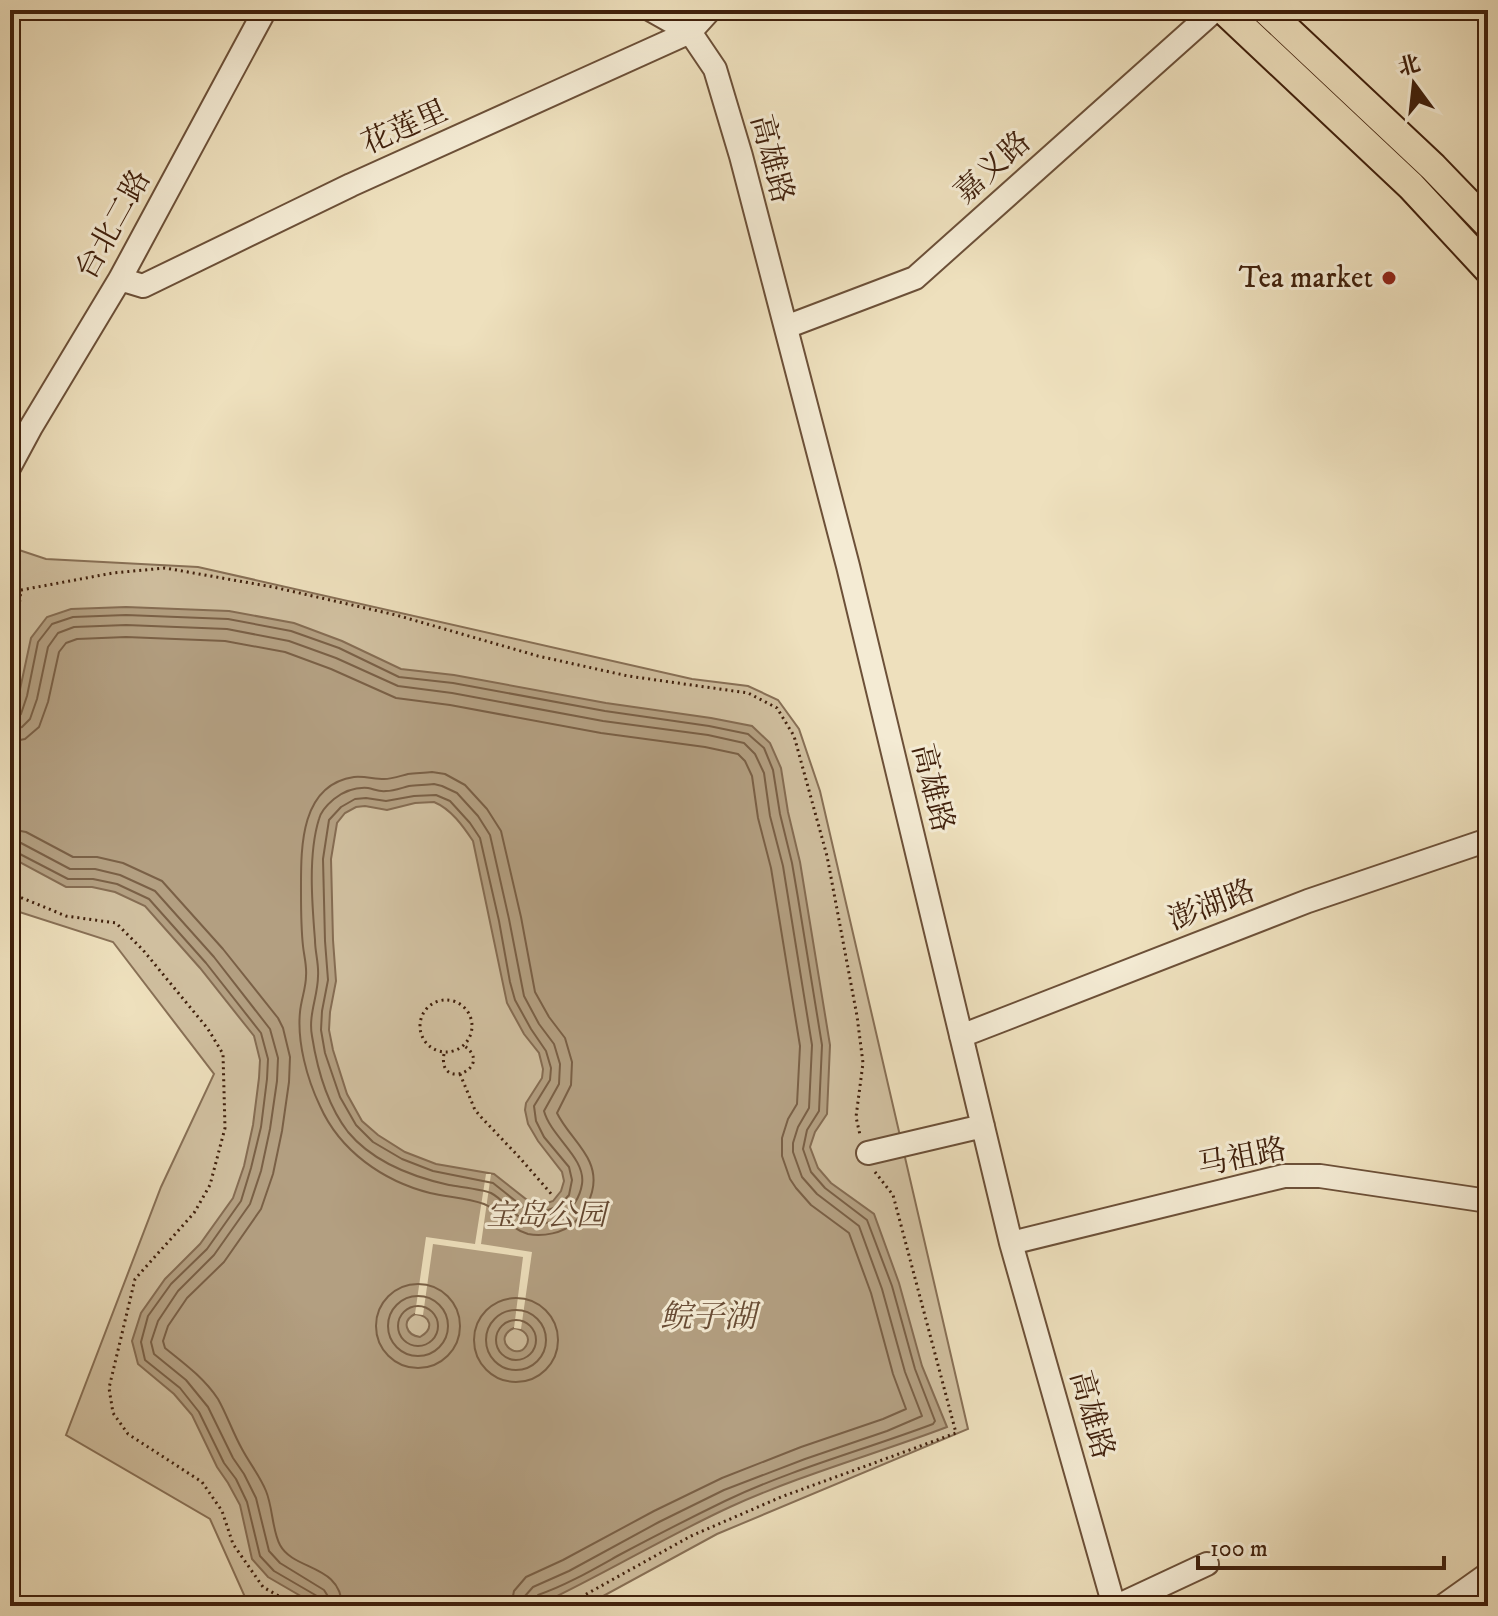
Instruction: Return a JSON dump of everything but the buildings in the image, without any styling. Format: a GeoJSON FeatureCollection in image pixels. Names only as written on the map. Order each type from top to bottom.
{"type":"FeatureCollection","features":[{"type":"Feature","properties":{"kind":"main road"},"geometry":{"type":"LineString","coordinates":[[1224,10],[1411,186],[1488,269]]}},
{"type":"Feature","properties":{"kind":"main road"},"geometry":{"type":"LineString","coordinates":[[1266,10],[1433,167],[1488,224]]}},
{"type":"Feature","properties":{"kind":"street","name":"台北二路"},"geometry":{"type":"LineString","coordinates":[[10,466],[120,279],[265,10]]}},
{"type":"Feature","properties":{"kind":"street","name":"高雄路"},"geometry":{"type":"LineString","coordinates":[[651,10],[690,32],[715,69],[741,156],[852,581],[1011,1243],[1116,1606]]}},
{"type":"Feature","properties":{"kind":"street","name":"花莲里"},"geometry":{"type":"LineString","coordinates":[[120,279],[143,286],[351,185],[690,32],[710,10]]}},
{"type":"Feature","properties":{"kind":"street","name":"嘉义路"},"geometry":{"type":"LineString","coordinates":[[786,327],[915,278],[1215,10]]}},
{"type":"Feature","properties":{"kind":"street","name":"澎湖路"},"geometry":{"type":"LineString","coordinates":[[961,1036],[1308,901],[1488,840]]}},
{"type":"Feature","properties":{"kind":"street"},"geometry":{"type":"LineString","coordinates":[[868,1153],[983,1126]]}},
{"type":"Feature","properties":{"kind":"street","name":"马祖路"},"geometry":{"type":"LineString","coordinates":[[1011,1243],[1284,1176],[1320,1176],[1488,1201]]}},
{"type":"Feature","properties":{"kind":"street"},"geometry":{"type":"LineString","coordinates":[[1116,1606],[1207,1564]]}},
{"type":"Feature","properties":{"kind":"street"},"geometry":{"type":"LineString","coordinates":[[1443,1606],[1488,1574]]}},
{"type":"Feature","properties":{"kind":"path"},"geometry":{"type":"LineString","coordinates":[[10,585],[21,590],[113,573],[165,568],[273,587],[396,615],[538,656],[628,676],[748,693],[777,708],[794,736],[827,856],[857,1016],[863,1063],[856,1117],[859,1130],[875,1172],[893,1195],[956,1433],[781,1497],[704,1531],[565,1606]]}},
{"type":"Feature","properties":{"kind":"path"},"geometry":{"type":"LineString","coordinates":[[10,649],[21,590]]}},
{"type":"Feature","properties":{"kind":"path"},"geometry":{"type":"LineString","coordinates":[[10,893],[66,916],[116,923],[199,1017],[223,1054],[225,1128],[210,1185],[194,1213],[135,1279],[109,1388],[113,1413],[128,1434],[202,1482],[222,1511],[233,1544],[263,1587],[296,1606]]}},
{"type":"Feature","properties":{"kind":"path"},"geometry":{"type":"LineString","coordinates":[[452,1000],[466,1009],[472,1024],[471,1033],[463,1045],[445,1052],[428,1044],[420,1029],[424,1012],[436,1001],[452,1000]]}},
{"type":"Feature","properties":{"kind":"path"},"geometry":{"type":"LineString","coordinates":[[445,1052],[445,1067],[452,1074],[460,1074],[470,1069],[473,1059],[471,1051],[463,1045]]}},
{"type":"Feature","properties":{"kind":"path"},"geometry":{"type":"LineString","coordinates":[[460,1074],[475,1110],[553,1196]]}},
{"type":"Feature","properties":{"kind":"green space","name":"鲩子湖"},"geometry":{"type":"Polygon","coordinates":[[[10,547],[46,559],[198,567],[692,679],[748,686],[778,700],[799,729],[820,791],[968,1429],[717,1534],[585,1606],[241,1606],[245,1597],[210,1519],[66,1435],[161,1187],[214,1074],[113,942],[10,909],[10,547]]]}},
{"type":"Feature","properties":{"kind":"water","name":"鲩子湖"},"geometry":{"type":"Polygon","coordinates":[[[126,607],[229,611],[294,623],[342,641],[401,669],[454,675],[752,726],[770,743],[781,768],[830,1045],[827,1114],[815,1132],[810,1147],[818,1168],[831,1183],[874,1214],[899,1283],[922,1366],[947,1427],[757,1495],[545,1602],[524,1606],[318,1606],[268,1577],[252,1559],[240,1505],[217,1467],[192,1415],[174,1394],[138,1364],[132,1341],[141,1313],[165,1279],[200,1244],[233,1198],[253,1125],[260,1060],[254,1036],[145,906],[115,892],[92,887],[66,887],[10,857],[10,722],[31,638],[47,617],[71,609],[126,607]],[[434,802],[387,810],[356,807],[345,813],[337,823],[331,859],[336,981],[329,1030],[333,1050],[347,1094],[362,1121],[378,1135],[405,1152],[436,1164],[494,1174],[539,1206],[553,1201],[564,1181],[562,1172],[528,1124],[525,1110],[526,1103],[542,1078],[539,1053],[507,1003],[473,841],[451,813],[434,802]],[[421,1315],[411,1317],[407,1327],[411,1334],[420,1337],[428,1330],[428,1320],[421,1315]],[[514,1328],[508,1332],[505,1342],[508,1347],[517,1351],[526,1346],[528,1339],[523,1331],[514,1328]]]}},
{"type":"Feature","properties":{"kind":"pier"},"geometry":{"type":"Polygon","coordinates":[[[486,1174],[491,1174],[481,1244],[532,1252],[521,1329],[514,1328],[523,1257],[433,1244],[423,1315],[415,1314],[426,1237],[475,1244],[486,1174]]]}},
{"type":"Feature","properties":{"kind":"place","name":"Tea market"},"geometry":{"type":"Point","coordinates":[1389,278]}},
{"type":"Feature","properties":{"kind":"park label","name":"宝岛公园"},"geometry":{"type":"Point","coordinates":[546,1216]}}]}
